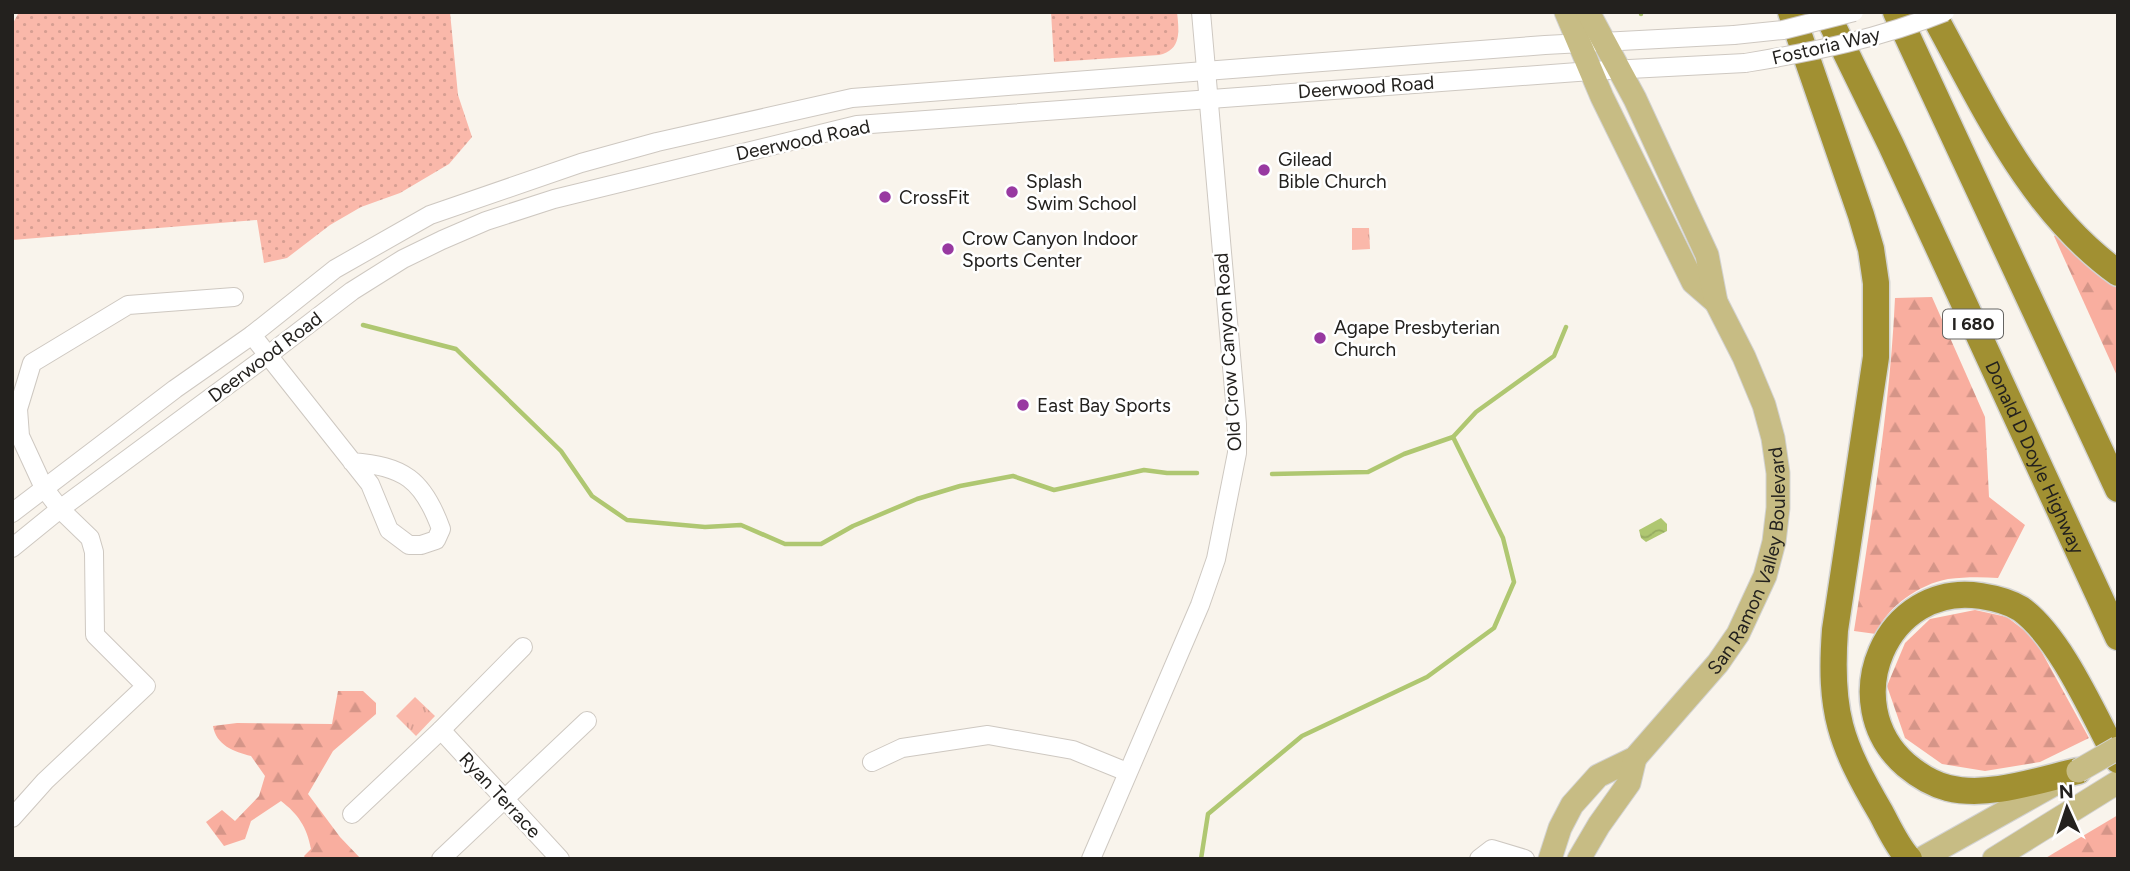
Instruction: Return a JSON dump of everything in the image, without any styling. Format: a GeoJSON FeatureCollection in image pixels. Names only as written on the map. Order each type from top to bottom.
{"type":"FeatureCollection","features":[{"type":"Feature","properties":{"kind":"highway"},"geometry":{"type":"LineString","coordinates":[[1791,12],[1861,215],[1871,249],[1876,283],[1876,357],[1835,630],[1832,665],[1834,701],[1841,735],[1855,769],[1909,859]]}},
{"type":"Feature","properties":{"kind":"highway","name":"Donald D Doyle Highway"},"geometry":{"type":"LineString","coordinates":[[1826,12],[1897,158],[2118,637]]}},
{"type":"Feature","properties":{"kind":"highway"},"geometry":{"type":"LineString","coordinates":[[1896,12],[2118,489]]}},
{"type":"Feature","properties":{"kind":"highway"},"geometry":{"type":"LineString","coordinates":[[1932,12],[2011,153],[2046,205],[2081,242],[2118,273]]}},
{"type":"Feature","properties":{"kind":"highway"},"geometry":{"type":"LineString","coordinates":[[2043,327],[2082,374],[2118,449]]}},
{"type":"Feature","properties":{"kind":"highway"},"geometry":{"type":"LineString","coordinates":[[2078,771],[2003,788],[1975,790],[1947,788],[1918,776],[1895,755],[1881,733],[1873,709],[1872,682],[1878,656],[1894,628],[1915,610],[1940,598],[1967,593],[2019,607],[2039,624],[2058,650],[2118,760]]}},
{"type":"Feature","properties":{"kind":"main road","name":"San Ramon Valley Boulevard"},"geometry":{"type":"LineString","coordinates":[[1566,12],[1591,71],[1693,282],[1716,302]]}},
{"type":"Feature","properties":{"kind":"main road","name":"San Ramon Valley Boulevard"},"geometry":{"type":"LineString","coordinates":[[1550,859],[1560,828],[1572,805],[1598,776],[1634,758],[1718,663],[1738,634],[1765,576],[1774,542],[1778,485],[1773,438],[1755,383],[1716,302],[1707,255],[1664,159],[1588,12]]}},
{"type":"Feature","properties":{"kind":"main road"},"geometry":{"type":"LineString","coordinates":[[1652,200],[1671,215],[1696,258],[1707,255]]}},
{"type":"Feature","properties":{"kind":"main road"},"geometry":{"type":"LineString","coordinates":[[1921,859],[2118,748]]}},
{"type":"Feature","properties":{"kind":"main road","name":"San Ramon Valley Boulevard"},"geometry":{"type":"LineString","coordinates":[[1579,859],[1629,783],[1634,758]]}},
{"type":"Feature","properties":{"kind":"main road"},"geometry":{"type":"LineString","coordinates":[[1994,859],[2118,782]]}},
{"type":"Feature","properties":{"kind":"street","name":"Old Crow Canyon Road"},"geometry":{"type":"LineString","coordinates":[[1091,859],[1200,605],[1216,559],[1237,453],[1237,424],[1201,12]]}},
{"type":"Feature","properties":{"kind":"street","name":"Fostoria Way"},"geometry":{"type":"LineString","coordinates":[[1734,35],[1783,30],[1854,12]]}},
{"type":"Feature","properties":{"kind":"street","name":"Fostoria Way"},"geometry":{"type":"LineString","coordinates":[[1745,63],[1829,48],[1880,35],[1945,12]]}},
{"type":"Feature","properties":{"kind":"street","name":"Deerwood Road"},"geometry":{"type":"LineString","coordinates":[[12,513],[335,270],[430,215],[581,163],[657,142],[852,98],[1603,42],[1734,35]]}},
{"type":"Feature","properties":{"kind":"street","name":"Deerwood Road"},"geometry":{"type":"LineString","coordinates":[[12,548],[60,509],[352,291],[403,259],[486,221],[554,199],[857,125],[1619,69],[1745,63]]}},
{"type":"Feature","properties":{"kind":"street"},"geometry":{"type":"LineString","coordinates":[[12,818],[45,781],[146,686],[95,635],[94,552],[90,538],[60,509],[44,488],[20,436],[18,409],[32,363],[128,305],[233,297]]}},
{"type":"Feature","properties":{"kind":"street"},"geometry":{"type":"LineString","coordinates":[[252,335],[267,356],[352,462],[370,484],[389,530],[409,545],[421,545],[436,540],[441,529],[434,510],[415,483],[398,470],[352,462]]}},
{"type":"Feature","properties":{"kind":"street"},"geometry":{"type":"LineString","coordinates":[[352,814],[523,647]]}},
{"type":"Feature","properties":{"kind":"street"},"geometry":{"type":"LineString","coordinates":[[441,859],[587,721]]}},
{"type":"Feature","properties":{"kind":"street","name":"Ryan Terrace"},"geometry":{"type":"LineString","coordinates":[[441,730],[560,859]]}},
{"type":"Feature","properties":{"kind":"street"},"geometry":{"type":"LineString","coordinates":[[872,762],[902,748],[988,735],[1073,750],[1127,772]]}},
{"type":"Feature","properties":{"kind":"street"},"geometry":{"type":"LineString","coordinates":[[1479,859],[1492,849],[1525,859]]}},
{"type":"Feature","properties":{"kind":"green space"},"geometry":{"type":"Polygon","coordinates":[[[19,12],[450,12],[458,95],[472,137],[449,164],[400,193],[361,207],[330,225],[287,258],[264,263],[257,220],[12,240],[12,25],[19,12]]]}},
{"type":"Feature","properties":{"kind":"green space"},"geometry":{"type":"Polygon","coordinates":[[[1051,12],[1177,12],[1177,39],[1172,49],[1159,55],[1054,62],[1051,12]]]}},
{"type":"Feature","properties":{"kind":"green space"},"geometry":{"type":"Polygon","coordinates":[[[1352,228],[1369,228],[1370,249],[1352,250],[1352,228]]]}},
{"type":"Feature","properties":{"kind":"green space"},"geometry":{"type":"Polygon","coordinates":[[[2061,232],[2118,278],[2118,378],[2054,236],[2061,232]]]}},
{"type":"Feature","properties":{"kind":"green space"},"geometry":{"type":"Polygon","coordinates":[[[1932,297],[1985,417],[1989,497],[2025,525],[1998,578],[1948,579],[1926,586],[1896,606],[1876,634],[1854,631],[1884,423],[1895,298],[1932,297]]]}},
{"type":"Feature","properties":{"kind":"green space"},"geometry":{"type":"Polygon","coordinates":[[[1975,610],[2007,617],[2034,638],[2089,738],[2040,762],[1985,771],[1942,764],[1905,738],[1887,686],[1905,643],[1930,619],[1975,610]]]}},
{"type":"Feature","properties":{"kind":"green space"},"geometry":{"type":"Polygon","coordinates":[[[338,691],[363,691],[376,703],[376,714],[333,751],[308,794],[340,837],[361,859],[306,859],[304,856],[311,849],[307,834],[297,816],[281,801],[251,821],[245,839],[224,846],[206,822],[222,810],[235,821],[259,796],[265,776],[251,756],[232,750],[222,743],[213,726],[237,723],[332,724],[338,691]]]}},
{"type":"Feature","properties":{"kind":"green space"},"geometry":{"type":"Polygon","coordinates":[[[415,697],[435,716],[416,736],[396,716],[415,697]]]}},
{"type":"Feature","properties":{"kind":"green space"},"geometry":{"type":"Polygon","coordinates":[[[2118,815],[2118,859],[2044,859],[2118,815]]]}},
{"type":"Feature","properties":{"kind":"water"},"geometry":{"type":"Polygon","coordinates":[[[1661,518],[1667,524],[1667,531],[1646,542],[1641,538],[1639,530],[1661,518]]]}},
{"type":"Feature","properties":{"kind":"waterway"},"geometry":{"type":"LineString","coordinates":[[363,325],[456,349],[561,451],[592,496],[627,520],[705,527],[741,525],[785,544],[821,544],[853,526],[917,499],[960,486],[1013,476],[1054,490],[1144,470],[1197,473]]}},
{"type":"Feature","properties":{"kind":"waterway"},"geometry":{"type":"LineString","coordinates":[[1201,859],[1208,814],[1302,736],[1427,677],[1494,628],[1514,582],[1503,538],[1453,437],[1476,412],[1554,356],[1566,327]]}},
{"type":"Feature","properties":{"kind":"waterway"},"geometry":{"type":"LineString","coordinates":[[1272,474],[1368,472],[1404,454],[1453,437]]}},
{"type":"Feature","properties":{"kind":"place","name":"Gilead Bible Church"},"geometry":{"type":"Point","coordinates":[1264,170]}},
{"type":"Feature","properties":{"kind":"place","name":"Splash Swim School"},"geometry":{"type":"Point","coordinates":[1012,192]}},
{"type":"Feature","properties":{"kind":"place","name":"CrossFit"},"geometry":{"type":"Point","coordinates":[885,197]}},
{"type":"Feature","properties":{"kind":"place","name":"Crow Canyon Indoor Sports Center"},"geometry":{"type":"Point","coordinates":[948,249]}},
{"type":"Feature","properties":{"kind":"place","name":"Agape Presbyterian Church"},"geometry":{"type":"Point","coordinates":[1320,338]}},
{"type":"Feature","properties":{"kind":"place","name":"East Bay Sports"},"geometry":{"type":"Point","coordinates":[1023,405]}}]}
